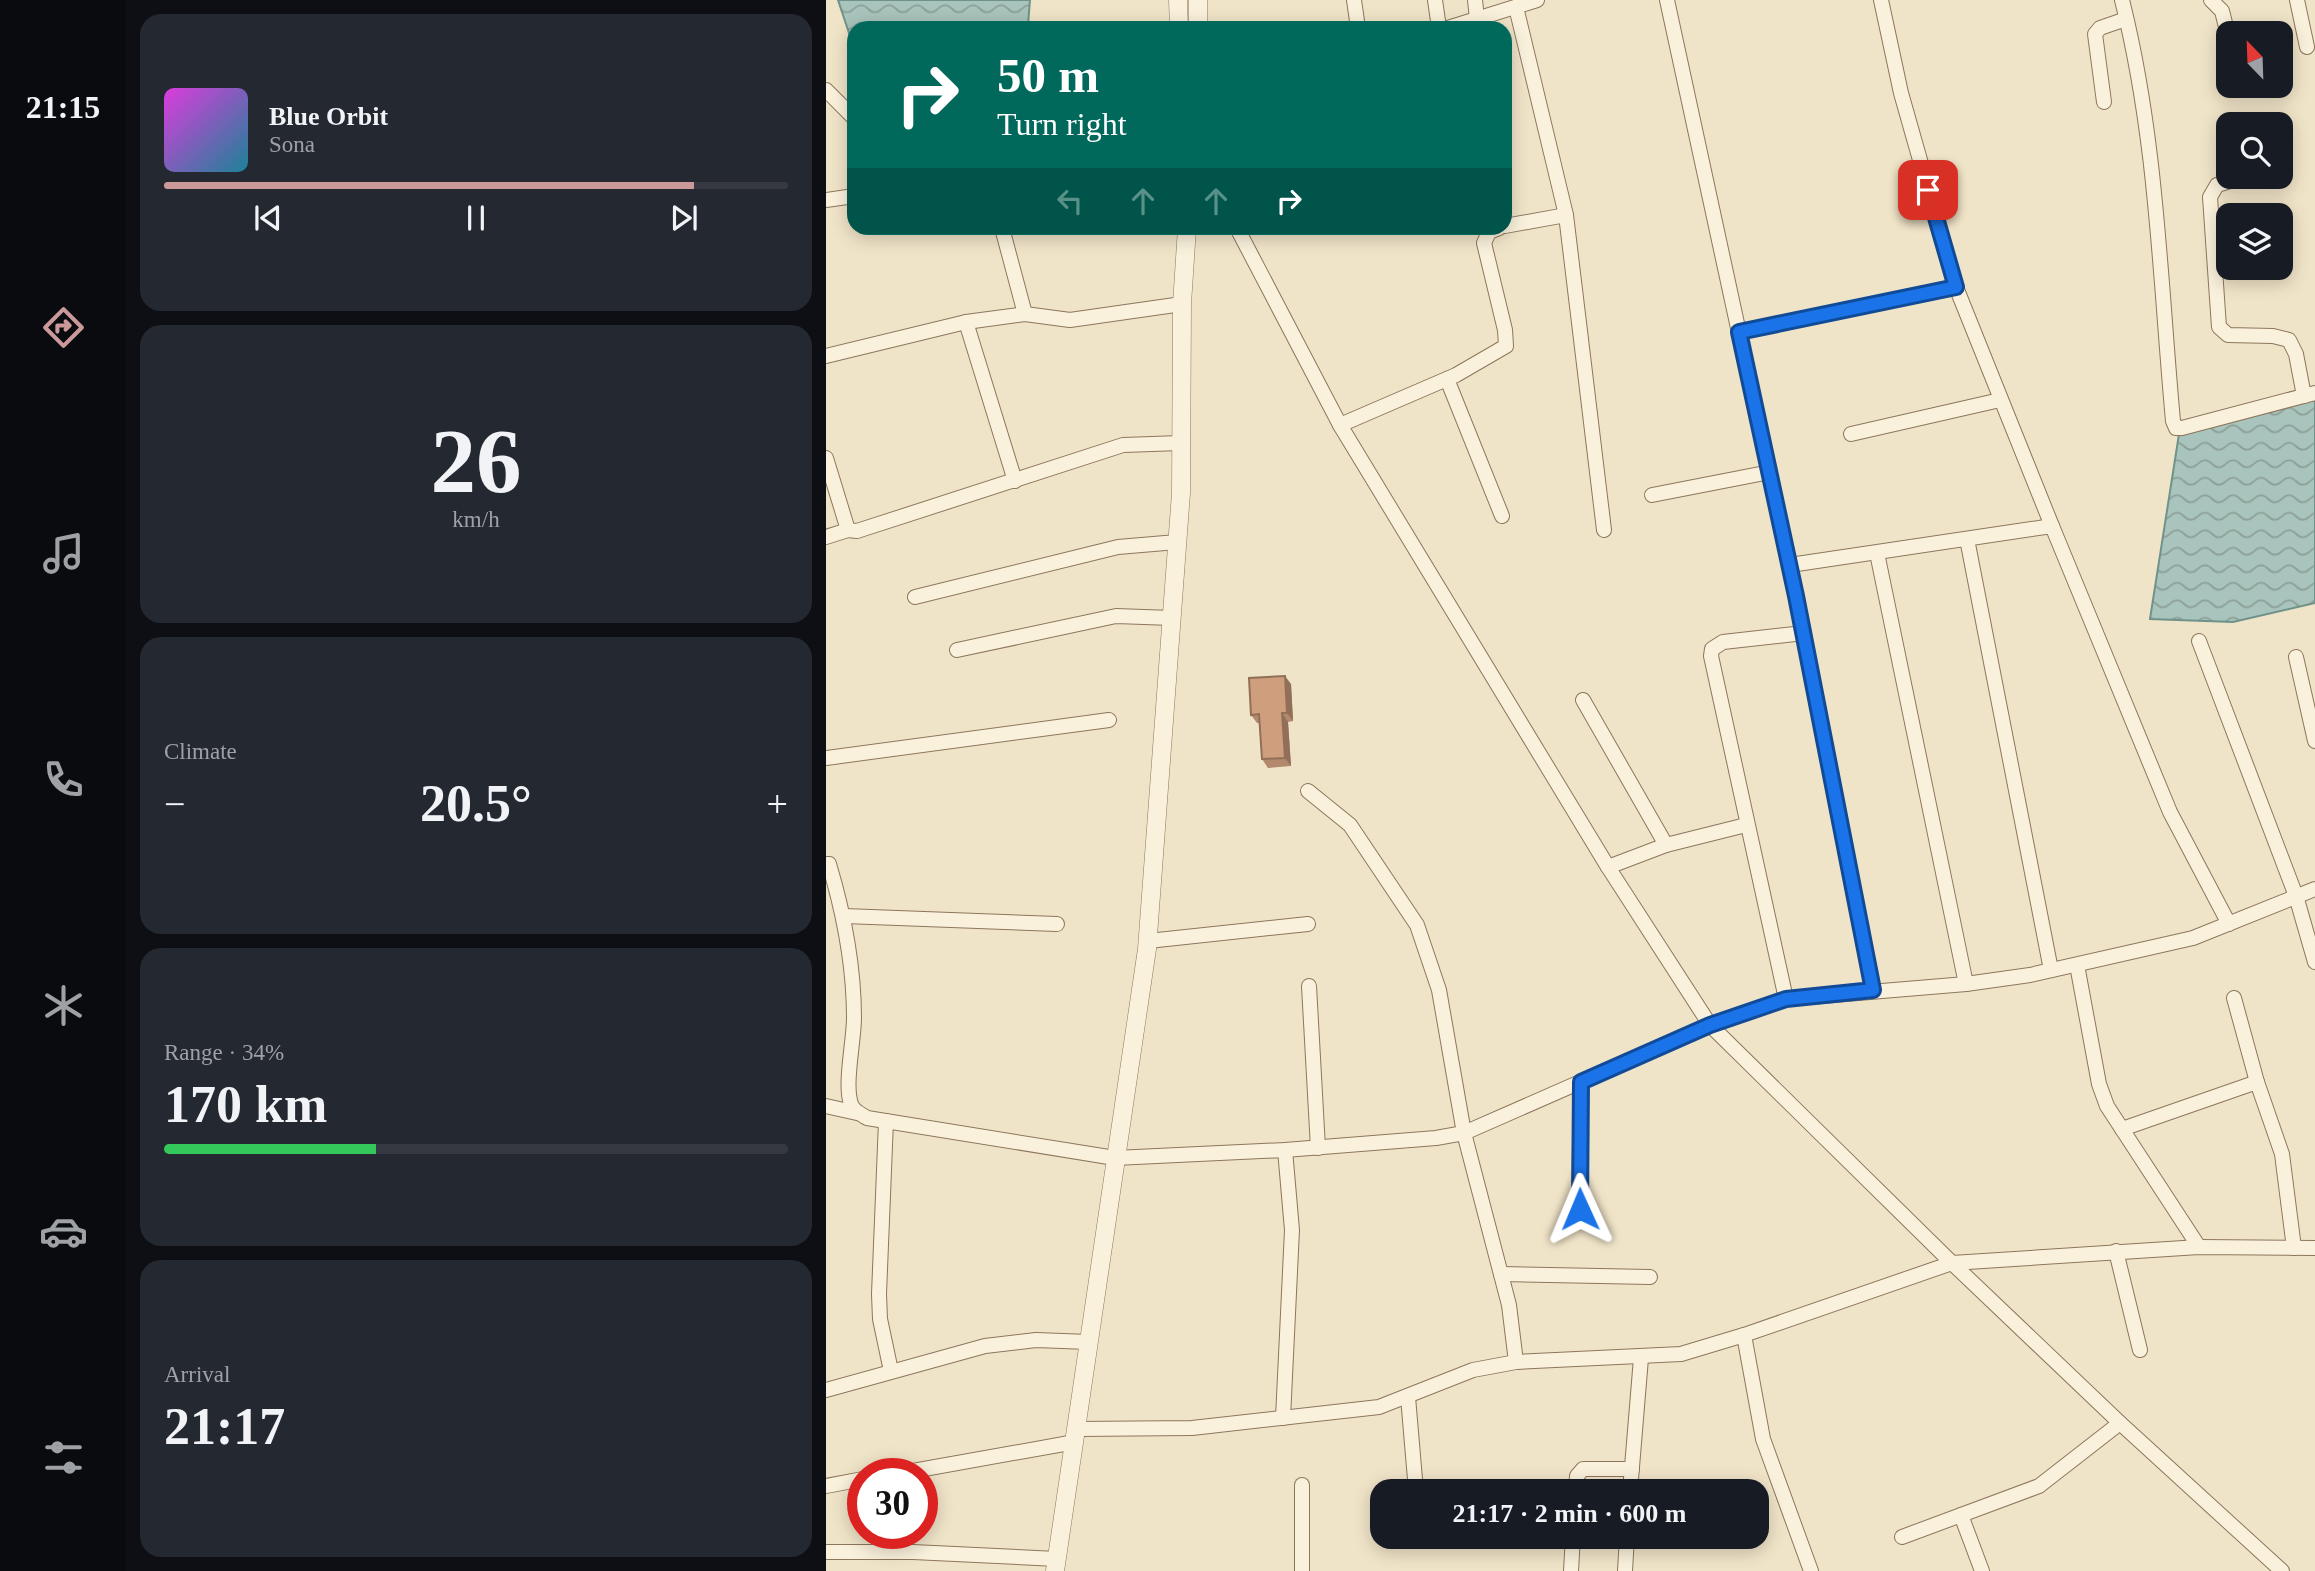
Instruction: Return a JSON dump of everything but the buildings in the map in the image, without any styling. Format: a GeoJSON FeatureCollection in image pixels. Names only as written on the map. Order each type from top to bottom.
{"type":"FeatureCollection","features":[{"type":"Feature","properties":{"kind":"street"},"geometry":{"type":"LineString","coordinates":[[1178,0],[1178,21]]}},
{"type":"Feature","properties":{"kind":"street"},"geometry":{"type":"LineString","coordinates":[[1198,0],[1198,21]]}},
{"type":"Feature","properties":{"kind":"street"},"geometry":{"type":"LineString","coordinates":[[1354,0],[1357,21]]}},
{"type":"Feature","properties":{"kind":"street"},"geometry":{"type":"LineString","coordinates":[[1435,0],[1438,21]]}},
{"type":"Feature","properties":{"kind":"street"},"geometry":{"type":"LineString","coordinates":[[1475,0],[1477,19]]}},
{"type":"Feature","properties":{"kind":"street"},"geometry":{"type":"LineString","coordinates":[[1471,21],[1537,0]]}},
{"type":"Feature","properties":{"kind":"street"},"geometry":{"type":"LineString","coordinates":[[1667,0],[1804,632],[1873,990]]}},
{"type":"Feature","properties":{"kind":"street"},"geometry":{"type":"LineString","coordinates":[[1881,0],[1901,93],[1956,287],[2170,811],[2229,924]]}},
{"type":"Feature","properties":{"kind":"street"},"geometry":{"type":"LineString","coordinates":[[2122,0],[2137,60],[2149,133],[2173,421],[2176,428],[2310,395],[2289,340],[2273,336],[2228,335],[2220,327],[2210,197],[2216,187]]}},
{"type":"Feature","properties":{"kind":"street"},"geometry":{"type":"LineString","coordinates":[[2211,0],[2222,11],[2224,21]]}},
{"type":"Feature","properties":{"kind":"street"},"geometry":{"type":"LineString","coordinates":[[2297,0],[2307,47]]}},
{"type":"Feature","properties":{"kind":"street"},"geometry":{"type":"LineString","coordinates":[[1516,7],[1566,215],[1604,530]]}},
{"type":"Feature","properties":{"kind":"street"},"geometry":{"type":"LineString","coordinates":[[2104,102],[2095,34],[2100,28],[2126,19]]}},
{"type":"Feature","properties":{"kind":"street"},"geometry":{"type":"LineString","coordinates":[[826,90],[847,111]]}},
{"type":"Feature","properties":{"kind":"street"},"geometry":{"type":"LineString","coordinates":[[826,200],[847,197]]}},
{"type":"Feature","properties":{"kind":"street"},"geometry":{"type":"LineString","coordinates":[[1512,225],[1566,215]]}},
{"type":"Feature","properties":{"kind":"street"},"geometry":{"type":"LineString","coordinates":[[1004,235],[1026,314]]}},
{"type":"Feature","properties":{"kind":"street"},"geometry":{"type":"LineString","coordinates":[[826,1552],[913,1552],[1056,1565],[1148,941],[1177,542],[1182,304],[1187,235]]}},
{"type":"Feature","properties":{"kind":"street"},"geometry":{"type":"LineString","coordinates":[[1241,235],[1339,425],[1608,867],[1710,1025],[1952,1263],[2120,1423],[2282,1571]]}},
{"type":"Feature","properties":{"kind":"street"},"geometry":{"type":"LineString","coordinates":[[1339,425],[1447,379],[1491,357],[1506,346],[1505,330],[1484,243],[1488,235]]}},
{"type":"Feature","properties":{"kind":"street"},"geometry":{"type":"LineString","coordinates":[[1739,332],[1956,287]]}},
{"type":"Feature","properties":{"kind":"street"},"geometry":{"type":"LineString","coordinates":[[826,356],[965,322],[1026,314],[1070,320],[1182,304]]}},
{"type":"Feature","properties":{"kind":"street"},"geometry":{"type":"LineString","coordinates":[[965,322],[1015,481]]}},
{"type":"Feature","properties":{"kind":"street"},"geometry":{"type":"LineString","coordinates":[[1447,379],[1502,516]]}},
{"type":"Feature","properties":{"kind":"street"},"geometry":{"type":"LineString","coordinates":[[1851,434],[2000,400]]}},
{"type":"Feature","properties":{"kind":"street"},"geometry":{"type":"LineString","coordinates":[[826,537],[848,530],[857,531],[1123,445],[1181,443]]}},
{"type":"Feature","properties":{"kind":"street"},"geometry":{"type":"LineString","coordinates":[[826,458],[848,530]]}},
{"type":"Feature","properties":{"kind":"street"},"geometry":{"type":"LineString","coordinates":[[1651,495],[1769,472]]}},
{"type":"Feature","properties":{"kind":"street"},"geometry":{"type":"LineString","coordinates":[[1790,565],[2052,526]]}},
{"type":"Feature","properties":{"kind":"street"},"geometry":{"type":"LineString","coordinates":[[1967,539],[2051,970]]}},
{"type":"Feature","properties":{"kind":"street"},"geometry":{"type":"LineString","coordinates":[[915,597],[1118,547],[1177,542]]}},
{"type":"Feature","properties":{"kind":"street"},"geometry":{"type":"LineString","coordinates":[[1877,553],[1966,984]]}},
{"type":"Feature","properties":{"kind":"street"},"geometry":{"type":"LineString","coordinates":[[957,650],[1116,616],[1172,618]]}},
{"type":"Feature","properties":{"kind":"street"},"geometry":{"type":"LineString","coordinates":[[1786,999],[1711,656],[1712,649],[1723,642],[1804,632]]}},
{"type":"Feature","properties":{"kind":"street"},"geometry":{"type":"LineString","coordinates":[[2199,641],[2296,896],[2315,962]]}},
{"type":"Feature","properties":{"kind":"street"},"geometry":{"type":"LineString","coordinates":[[2296,657],[2315,741]]}},
{"type":"Feature","properties":{"kind":"street"},"geometry":{"type":"LineString","coordinates":[[1583,700],[1665,845]]}},
{"type":"Feature","properties":{"kind":"street"},"geometry":{"type":"LineString","coordinates":[[826,758],[1109,720]]}},
{"type":"Feature","properties":{"kind":"street"},"geometry":{"type":"LineString","coordinates":[[1308,790],[1350,825],[1417,925],[1439,990],[1464,1133],[1509,1305],[1516,1362]]}},
{"type":"Feature","properties":{"kind":"street"},"geometry":{"type":"LineString","coordinates":[[1608,867],[1665,845],[1746,825]]}},
{"type":"Feature","properties":{"kind":"street"},"geometry":{"type":"LineString","coordinates":[[827,861],[844,916],[854,1017],[850,1097],[851,1105],[857,1112]]}},
{"type":"Feature","properties":{"kind":"street"},"geometry":{"type":"LineString","coordinates":[[826,1106],[886,1121],[1115,1157],[1318,1148],[1464,1133],[1710,1025],[1786,999],[1966,984],[2077,965],[2193,938],[2315,889]]}},
{"type":"Feature","properties":{"kind":"street"},"geometry":{"type":"LineString","coordinates":[[844,916],[1058,925]]}},
{"type":"Feature","properties":{"kind":"street"},"geometry":{"type":"LineString","coordinates":[[1148,941],[1308,924]]}},
{"type":"Feature","properties":{"kind":"street"},"geometry":{"type":"LineString","coordinates":[[2077,965],[2099,1084],[2107,1106],[2199,1247]]}},
{"type":"Feature","properties":{"kind":"street"},"geometry":{"type":"LineString","coordinates":[[1309,986],[1318,1148]]}},
{"type":"Feature","properties":{"kind":"street"},"geometry":{"type":"LineString","coordinates":[[2234,998],[2286,1169],[2294,1248]]}},
{"type":"Feature","properties":{"kind":"street"},"geometry":{"type":"LineString","coordinates":[[1580,1209],[1581,1082]]}},
{"type":"Feature","properties":{"kind":"street"},"geometry":{"type":"LineString","coordinates":[[2122,1129],[2258,1082]]}},
{"type":"Feature","properties":{"kind":"street"},"geometry":{"type":"LineString","coordinates":[[886,1121],[878,1294],[880,1319],[891,1371]]}},
{"type":"Feature","properties":{"kind":"street"},"geometry":{"type":"LineString","coordinates":[[1283,1418],[1292,1230],[1285,1150]]}},
{"type":"Feature","properties":{"kind":"street"},"geometry":{"type":"LineString","coordinates":[[938,1465],[1076,1436],[1192,1429],[1379,1407],[1473,1370],[1516,1362],[1641,1358],[1681,1353],[1744,1335],[1952,1263],[2199,1247],[2315,1248]]}},
{"type":"Feature","properties":{"kind":"street"},"geometry":{"type":"LineString","coordinates":[[2116,1251],[2140,1350]]}},
{"type":"Feature","properties":{"kind":"street"},"geometry":{"type":"LineString","coordinates":[[1501,1274],[1650,1277]]}},
{"type":"Feature","properties":{"kind":"street"},"geometry":{"type":"LineString","coordinates":[[1744,1335],[1765,1448],[1811,1571]]}},
{"type":"Feature","properties":{"kind":"street"},"geometry":{"type":"LineString","coordinates":[[826,1390],[985,1346],[1036,1340],[1089,1342]]}},
{"type":"Feature","properties":{"kind":"street"},"geometry":{"type":"LineString","coordinates":[[1631,1479],[1641,1358]]}},
{"type":"Feature","properties":{"kind":"street"},"geometry":{"type":"LineString","coordinates":[[1408,1397],[1415,1479]]}},
{"type":"Feature","properties":{"kind":"street"},"geometry":{"type":"LineString","coordinates":[[1902,1537],[2039,1486],[2120,1423]]}},
{"type":"Feature","properties":{"kind":"street"},"geometry":{"type":"LineString","coordinates":[[1577,1479],[1583,1469],[1632,1469]]}},
{"type":"Feature","properties":{"kind":"street"},"geometry":{"type":"LineString","coordinates":[[826,1486],[847,1482]]}},
{"type":"Feature","properties":{"kind":"street"},"geometry":{"type":"LineString","coordinates":[[1302,1485],[1302,1571]]}},
{"type":"Feature","properties":{"kind":"street"},"geometry":{"type":"LineString","coordinates":[[1961,1515],[1982,1571]]}},
{"type":"Feature","properties":{"kind":"street"},"geometry":{"type":"LineString","coordinates":[[1571,1571],[1572,1549]]}},
{"type":"Feature","properties":{"kind":"street"},"geometry":{"type":"LineString","coordinates":[[1625,1571],[1626,1549]]}},
{"type":"Feature","properties":{"kind":"water"},"geometry":{"type":"Polygon","coordinates":[[[838,0],[1030,0],[1028,21],[847,21],[847,27],[838,0]]]}},
{"type":"Feature","properties":{"kind":"water"},"geometry":{"type":"Polygon","coordinates":[[[2315,400],[2315,603],[2233,622],[2150,619],[2179,434],[2315,400]]]}},
{"type":"Feature","properties":{"kind":"route"},"geometry":{"type":"LineString","coordinates":[[1580,1209],[1578,1146],[1581,1082],[1710,1025],[1786,999],[1873,990],[1796,596],[1739,332],[1956,287],[1928,190]]}}]}
